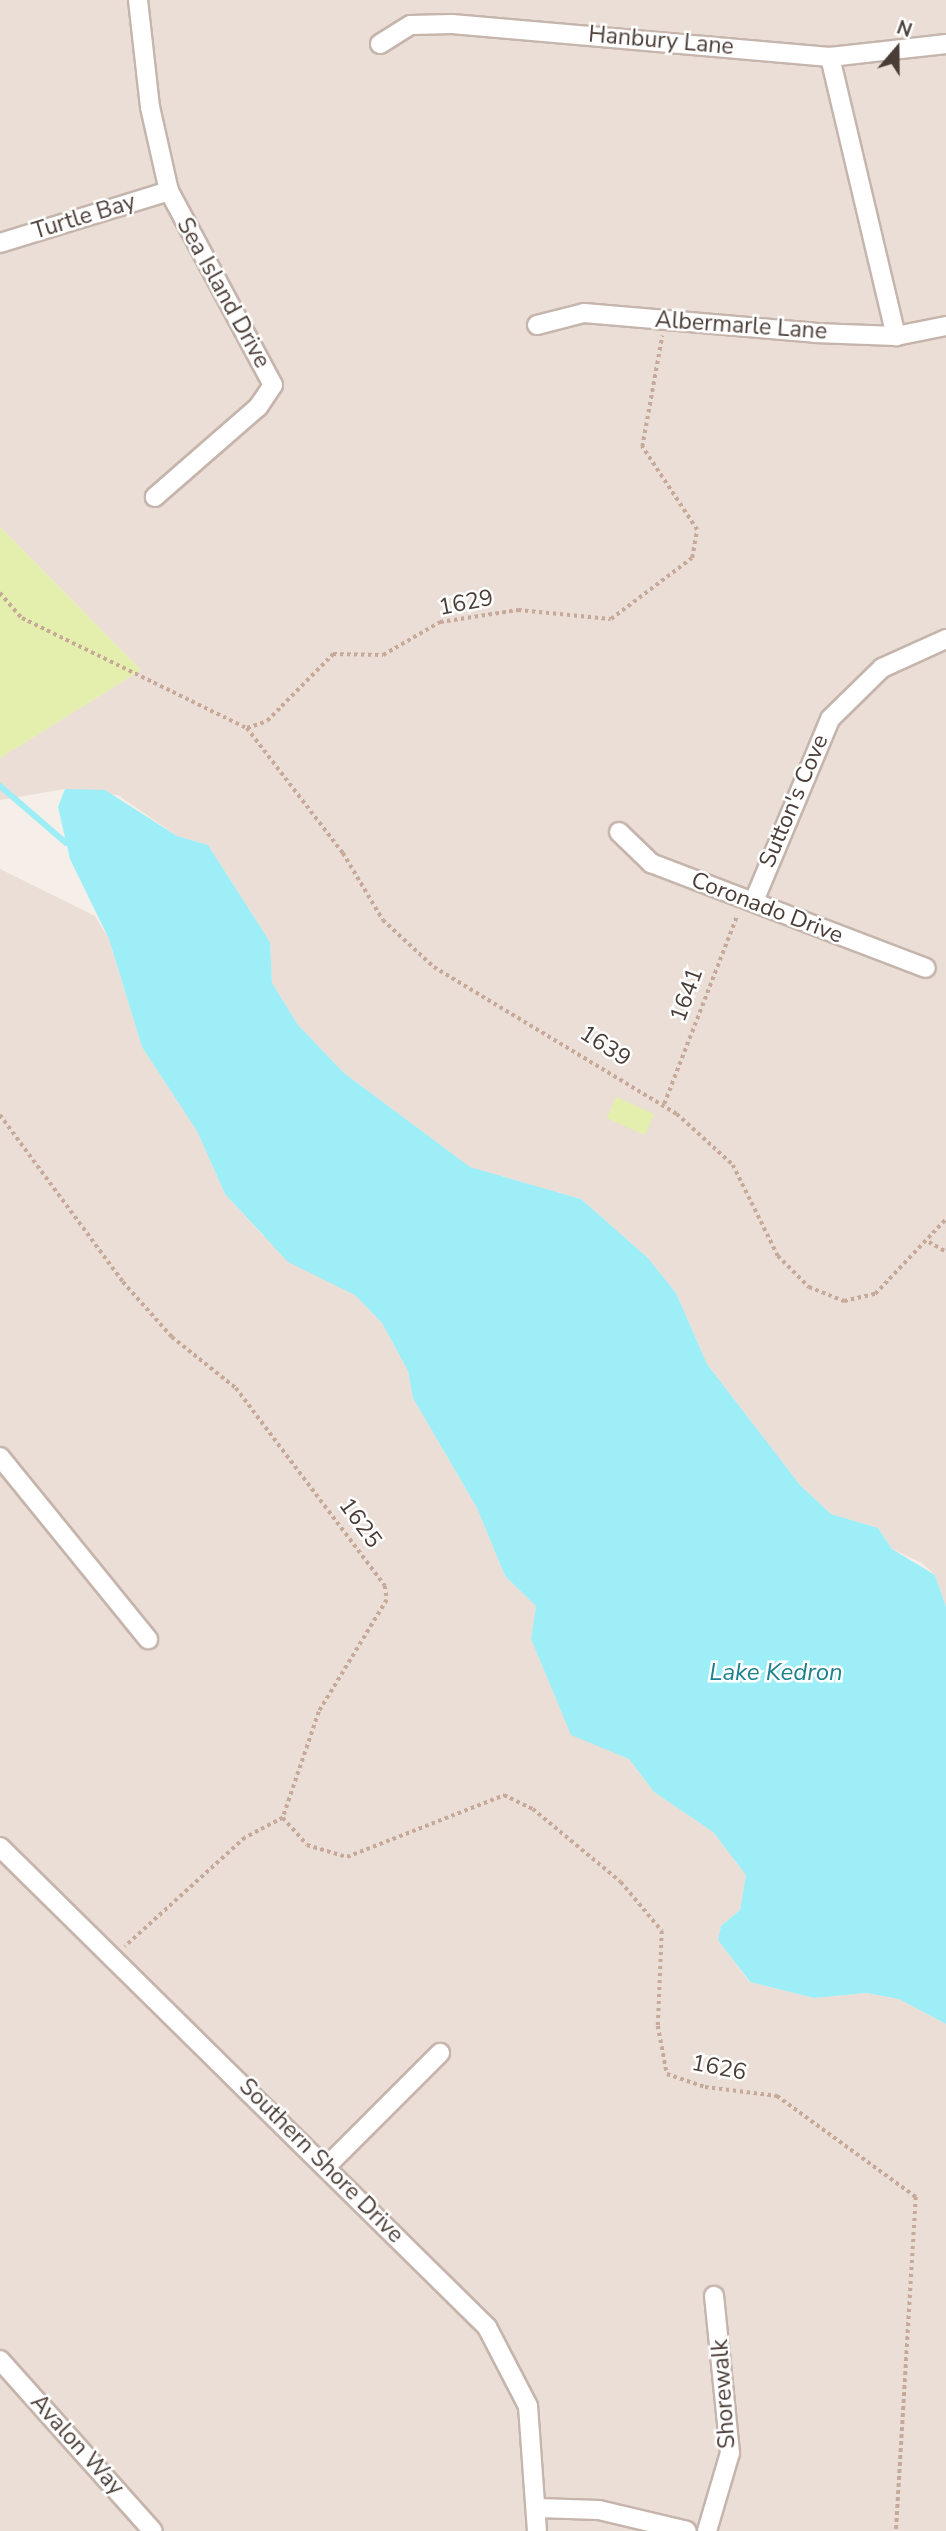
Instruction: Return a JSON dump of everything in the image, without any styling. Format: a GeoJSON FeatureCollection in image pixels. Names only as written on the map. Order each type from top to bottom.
{"type":"FeatureCollection","features":[{"type":"Feature","properties":{"kind":"street","name":"Sea Island Drive"},"geometry":{"type":"LineString","coordinates":[[138,0],[150,107],[169,191],[273,385],[258,407],[155,497]]}},
{"type":"Feature","properties":{"kind":"street","name":"Hanbury Lane"},"geometry":{"type":"LineString","coordinates":[[380,44],[411,25],[452,24],[830,57],[946,44]]}},
{"type":"Feature","properties":{"kind":"street"},"geometry":{"type":"LineString","coordinates":[[830,57],[896,336]]}},
{"type":"Feature","properties":{"kind":"street","name":"Turtle Bay"},"geometry":{"type":"LineString","coordinates":[[0,243],[169,191]]}},
{"type":"Feature","properties":{"kind":"street","name":"Albermarle Lane"},"geometry":{"type":"LineString","coordinates":[[537,325],[583,313],[896,336],[946,326]]}},
{"type":"Feature","properties":{"kind":"street","name":"Sutton's Cove"},"geometry":{"type":"LineString","coordinates":[[749,899],[830,719],[881,668],[946,639]]}},
{"type":"Feature","properties":{"kind":"street","name":"Coronado Drive"},"geometry":{"type":"LineString","coordinates":[[618,832],[651,863],[926,968]]}},
{"type":"Feature","properties":{"kind":"street"},"geometry":{"type":"LineString","coordinates":[[3,1468],[148,1639]]}},
{"type":"Feature","properties":{"kind":"street","name":"Southern Shore Drive"},"geometry":{"type":"LineString","coordinates":[[0,1847],[327,2166],[502,2350],[527,2406],[538,2508],[537,2531]]}},
{"type":"Feature","properties":{"kind":"street"},"geometry":{"type":"LineString","coordinates":[[327,2166],[440,2053]]}},
{"type":"Feature","properties":{"kind":"street","name":"Shorewalk"},"geometry":{"type":"LineString","coordinates":[[707,2531],[730,2453],[714,2296]]}},
{"type":"Feature","properties":{"kind":"street","name":"Avalon Way"},"geometry":{"type":"LineString","coordinates":[[0,2360],[153,2531]]}},
{"type":"Feature","properties":{"kind":"street"},"geometry":{"type":"LineString","coordinates":[[538,2508],[599,2510],[687,2531]]}},
{"type":"Feature","properties":{"kind":"path","name":"1629"},"geometry":{"type":"LineString","coordinates":[[247,728],[267,721],[333,654],[383,655],[440,622],[518,610],[611,619],[692,558],[697,530],[642,447],[663,320]]}},
{"type":"Feature","properties":{"kind":"path"},"geometry":{"type":"LineString","coordinates":[[0,593],[22,618],[247,728]]}},
{"type":"Feature","properties":{"kind":"path","name":"1639"},"geometry":{"type":"LineString","coordinates":[[247,728],[343,853],[383,920],[434,967],[664,1105],[733,1165],[778,1256],[809,1287],[844,1301],[874,1294],[929,1242],[946,1219]]}},
{"type":"Feature","properties":{"kind":"path","name":"1641"},"geometry":{"type":"LineString","coordinates":[[664,1105],[749,899]]}},
{"type":"Feature","properties":{"kind":"path","name":"1625"},"geometry":{"type":"LineString","coordinates":[[0,1115],[123,1282],[172,1337],[236,1388],[385,1586],[379,1616],[319,1712],[284,1818]]}},
{"type":"Feature","properties":{"kind":"path"},"geometry":{"type":"LineString","coordinates":[[929,1242],[946,1252]]}},
{"type":"Feature","properties":{"kind":"path","name":"1626"},"geometry":{"type":"LineString","coordinates":[[284,1818],[307,1845],[347,1857],[504,1795],[533,1809],[621,1882],[662,1931],[658,2025],[667,2074],[705,2087],[777,2096],[916,2197],[896,2531]]}},
{"type":"Feature","properties":{"kind":"path"},"geometry":{"type":"LineString","coordinates":[[114,1959],[160,1909],[215,1871],[245,1838],[284,1818]]}},
{"type":"Feature","properties":{"kind":"shaded area"},"geometry":{"type":"Polygon","coordinates":[[[0,0],[946,0],[946,1607],[935,1575],[922,1563],[892,1549],[878,1528],[831,1514],[800,1485],[707,1364],[676,1293],[648,1258],[581,1199],[470,1167],[344,1073],[298,1025],[272,983],[270,942],[208,845],[177,836],[118,795],[65,789],[0,800],[0,758],[141,670],[0,527],[0,0]]]}},
{"type":"Feature","properties":{"kind":"shaded area"},"geometry":{"type":"Polygon","coordinates":[[[0,869],[95,916],[109,939],[142,1047],[197,1131],[225,1194],[263,1236],[355,1295],[382,1323],[408,1371],[413,1398],[477,1508],[505,1576],[536,1606],[531,1639],[571,1734],[629,1759],[654,1792],[713,1832],[746,1875],[740,1910],[721,1926],[718,1939],[749,1982],[814,1998],[866,1993],[899,1999],[946,2024],[946,2531],[0,2531],[0,869]]]}},
{"type":"Feature","properties":{"kind":"green space"},"geometry":{"type":"Polygon","coordinates":[[[0,527],[141,670],[0,758],[0,527]]]}},
{"type":"Feature","properties":{"kind":"green space"},"geometry":{"type":"Polygon","coordinates":[[[616,1097],[654,1114],[645,1135],[607,1118],[616,1097]]]}},
{"type":"Feature","properties":{"kind":"water","name":"Lake Kedron"},"geometry":{"type":"Polygon","coordinates":[[[65,789],[105,790],[177,836],[208,845],[270,942],[272,983],[298,1025],[344,1073],[470,1167],[581,1199],[648,1258],[676,1293],[707,1364],[800,1485],[831,1514],[878,1528],[892,1549],[935,1575],[946,1607],[946,2024],[899,1999],[866,1993],[814,1998],[750,1982],[718,1940],[721,1926],[740,1910],[746,1875],[713,1832],[654,1792],[629,1759],[571,1735],[531,1639],[536,1606],[505,1576],[477,1508],[413,1398],[408,1371],[382,1323],[355,1295],[288,1262],[225,1194],[197,1131],[142,1047],[109,939],[70,859],[58,807],[65,789]]]}},
{"type":"Feature","properties":{"kind":"waterway"},"geometry":{"type":"LineString","coordinates":[[0,786],[66,843]]}}]}
